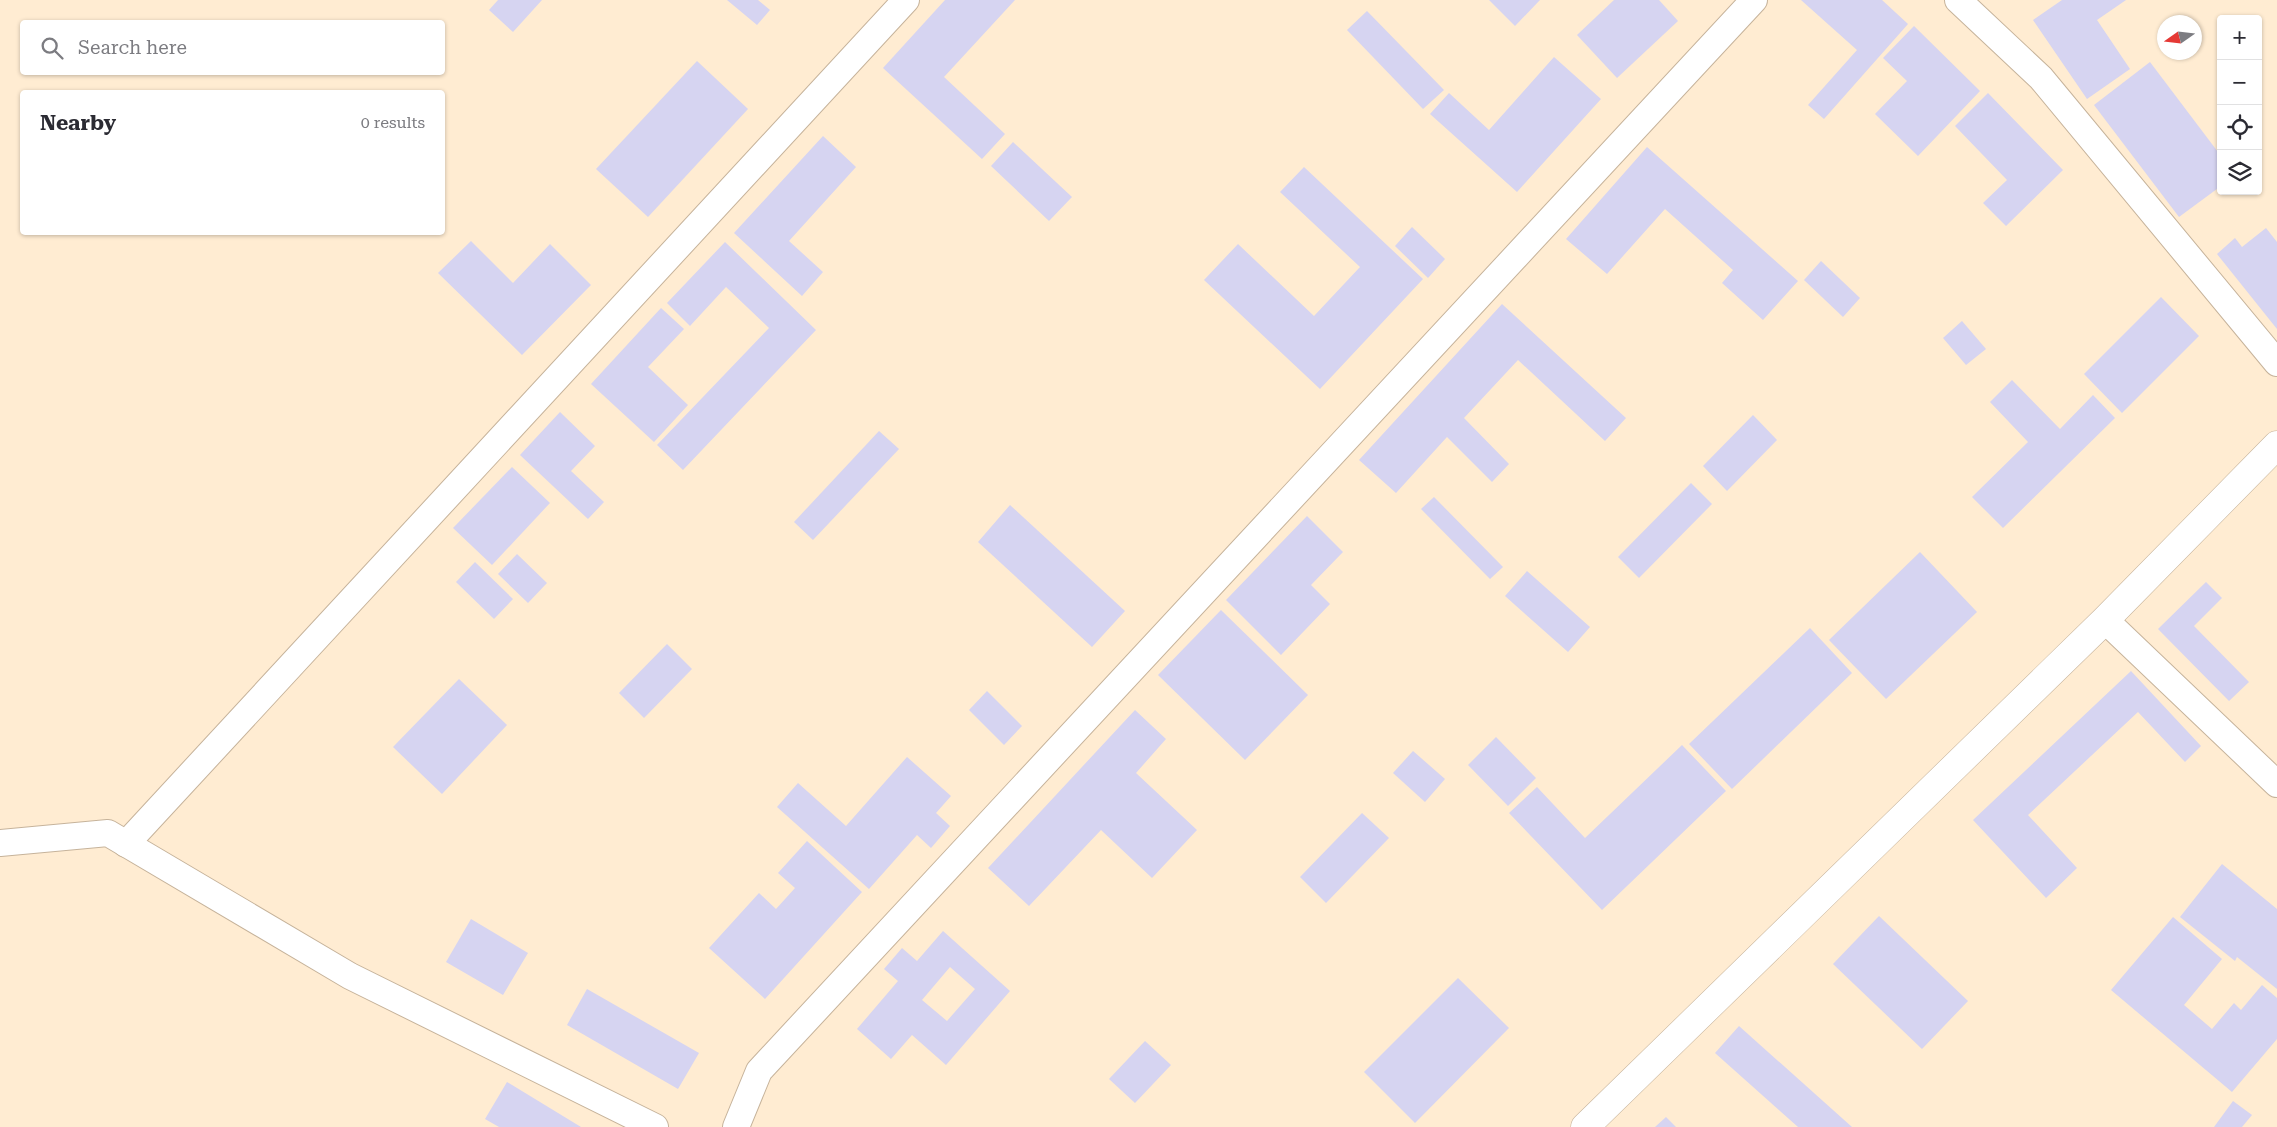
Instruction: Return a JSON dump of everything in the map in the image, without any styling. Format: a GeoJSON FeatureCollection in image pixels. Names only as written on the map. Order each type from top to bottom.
{"type":"FeatureCollection","features":[{"type":"Feature","properties":{"kind":"main road"},"geometry":{"type":"LineString","coordinates":[[1584,1127],[2105,620],[2277,444]]}},
{"type":"Feature","properties":{"kind":"street"},"geometry":{"type":"LineString","coordinates":[[126,844],[906,0]]}},
{"type":"Feature","properties":{"kind":"street"},"geometry":{"type":"LineString","coordinates":[[736,1127],[759,1071],[1754,0]]}},
{"type":"Feature","properties":{"kind":"street"},"geometry":{"type":"LineString","coordinates":[[1958,0],[2041,78],[2277,363]]}},
{"type":"Feature","properties":{"kind":"street"},"geometry":{"type":"LineString","coordinates":[[2105,620],[2277,784]]}},
{"type":"Feature","properties":{"kind":"street"},"geometry":{"type":"LineString","coordinates":[[0,843],[108,833],[350,976],[655,1127]]}},
{"type":"Feature","properties":{"kind":"building"},"geometry":{"type":"Polygon","coordinates":[[[498,0],[542,0],[513,32],[489,10],[498,0]]]}},
{"type":"Feature","properties":{"kind":"building"},"geometry":{"type":"Polygon","coordinates":[[[727,0],[758,0],[770,10],[757,25],[727,0]]]}},
{"type":"Feature","properties":{"kind":"building"},"geometry":{"type":"Polygon","coordinates":[[[945,0],[1015,0],[944,77],[1005,134],[982,159],[883,68],[945,0]]]}},
{"type":"Feature","properties":{"kind":"building"},"geometry":{"type":"Polygon","coordinates":[[[1489,0],[1540,0],[1515,26],[1489,0]]]}},
{"type":"Feature","properties":{"kind":"building"},"geometry":{"type":"Polygon","coordinates":[[[1614,0],[1659,0],[1678,21],[1617,78],[1577,35],[1614,0]]]}},
{"type":"Feature","properties":{"kind":"building"},"geometry":{"type":"Polygon","coordinates":[[[1801,0],[1882,0],[1908,24],[1824,119],[1808,105],[1857,50],[1801,0]]]}},
{"type":"Feature","properties":{"kind":"building"},"geometry":{"type":"Polygon","coordinates":[[[2062,0],[2126,0],[2097,20],[2130,69],[2087,99],[2033,20],[2062,0]]]}},
{"type":"Feature","properties":{"kind":"building"},"geometry":{"type":"Polygon","coordinates":[[[1367,11],[1444,90],[1423,109],[1347,30],[1367,11]]]}},
{"type":"Feature","properties":{"kind":"building"},"geometry":{"type":"Polygon","coordinates":[[[1914,26],[1980,91],[1918,156],[1875,114],[1907,81],[1883,58],[1914,26]]]}},
{"type":"Feature","properties":{"kind":"building"},"geometry":{"type":"Polygon","coordinates":[[[1554,57],[1601,99],[1517,192],[1430,114],[1449,93],[1489,130],[1554,57]]]}},
{"type":"Feature","properties":{"kind":"building"},"geometry":{"type":"Polygon","coordinates":[[[697,61],[748,109],[648,217],[596,169],[697,61]]]}},
{"type":"Feature","properties":{"kind":"building"},"geometry":{"type":"Polygon","coordinates":[[[2150,62],[2217,151],[2217,189],[2179,217],[2094,105],[2150,62]]]}},
{"type":"Feature","properties":{"kind":"building"},"geometry":{"type":"Polygon","coordinates":[[[1988,93],[2063,170],[2006,226],[1983,203],[2007,180],[1955,126],[1988,93]]]}},
{"type":"Feature","properties":{"kind":"building"},"geometry":{"type":"Polygon","coordinates":[[[823,136],[856,167],[789,241],[823,272],[802,296],[734,233],[823,136]]]}},
{"type":"Feature","properties":{"kind":"building"},"geometry":{"type":"Polygon","coordinates":[[[1013,142],[1072,197],[1049,221],[991,166],[1013,142]]]}},
{"type":"Feature","properties":{"kind":"building"},"geometry":{"type":"Polygon","coordinates":[[[1647,147],[1798,281],[1763,320],[1722,283],[1733,270],[1665,209],[1607,274],[1566,239],[1647,147]]]}},
{"type":"Feature","properties":{"kind":"building"},"geometry":{"type":"Polygon","coordinates":[[[1304,167],[1423,279],[1320,389],[1204,280],[1238,244],[1314,316],[1360,267],[1280,192],[1304,167]]]}},
{"type":"Feature","properties":{"kind":"building"},"geometry":{"type":"Polygon","coordinates":[[[1412,227],[1445,259],[1428,278],[1395,246],[1412,227]]]}},
{"type":"Feature","properties":{"kind":"building"},"geometry":{"type":"Polygon","coordinates":[[[2266,228],[2277,242],[2277,329],[2217,254],[2235,238],[2242,247],[2266,228]]]}},
{"type":"Feature","properties":{"kind":"building"},"geometry":{"type":"Polygon","coordinates":[[[471,241],[513,283],[550,244],[591,285],[522,355],[438,273],[471,241]]]}},
{"type":"Feature","properties":{"kind":"building"},"geometry":{"type":"Polygon","coordinates":[[[725,242],[816,330],[683,470],[657,445],[769,328],[726,287],[690,326],[667,303],[725,242]]]}},
{"type":"Feature","properties":{"kind":"building"},"geometry":{"type":"Polygon","coordinates":[[[1821,261],[1860,298],[1843,317],[1804,280],[1821,261]]]}},
{"type":"Feature","properties":{"kind":"building"},"geometry":{"type":"Polygon","coordinates":[[[2161,297],[2199,336],[2122,413],[2084,374],[2161,297]]]}},
{"type":"Feature","properties":{"kind":"building"},"geometry":{"type":"Polygon","coordinates":[[[1502,304],[1626,418],[1605,441],[1518,360],[1464,418],[1509,464],[1492,482],[1447,437],[1396,493],[1359,460],[1502,304]]]}},
{"type":"Feature","properties":{"kind":"building"},"geometry":{"type":"Polygon","coordinates":[[[661,308],[684,329],[648,367],[688,405],[654,442],[591,384],[661,308]]]}},
{"type":"Feature","properties":{"kind":"building"},"geometry":{"type":"Polygon","coordinates":[[[1962,321],[1986,349],[1966,365],[1943,338],[1962,321]]]}},
{"type":"Feature","properties":{"kind":"building"},"geometry":{"type":"Polygon","coordinates":[[[2012,380],[2060,429],[2093,395],[2115,418],[2003,528],[1972,497],[2028,442],[1990,402],[2012,380]]]}},
{"type":"Feature","properties":{"kind":"building"},"geometry":{"type":"Polygon","coordinates":[[[560,412],[595,446],[571,471],[604,502],[588,519],[520,455],[560,412]]]}},
{"type":"Feature","properties":{"kind":"building"},"geometry":{"type":"Polygon","coordinates":[[[1753,415],[1777,440],[1727,491],[1703,466],[1753,415]]]}},
{"type":"Feature","properties":{"kind":"building"},"geometry":{"type":"Polygon","coordinates":[[[879,431],[899,449],[813,540],[794,522],[879,431]]]}},
{"type":"Feature","properties":{"kind":"building"},"geometry":{"type":"Polygon","coordinates":[[[512,467],[550,503],[492,565],[453,528],[512,467]]]}},
{"type":"Feature","properties":{"kind":"building"},"geometry":{"type":"Polygon","coordinates":[[[1691,483],[1712,504],[1639,578],[1618,557],[1691,483]]]}},
{"type":"Feature","properties":{"kind":"building"},"geometry":{"type":"Polygon","coordinates":[[[1434,497],[1503,567],[1490,579],[1421,509],[1434,497]]]}},
{"type":"Feature","properties":{"kind":"building"},"geometry":{"type":"Polygon","coordinates":[[[1010,505],[1125,611],[1092,647],[978,542],[1010,505]]]}},
{"type":"Feature","properties":{"kind":"building"},"geometry":{"type":"Polygon","coordinates":[[[1307,516],[1343,552],[1311,585],[1330,604],[1281,655],[1226,600],[1307,516]]]}},
{"type":"Feature","properties":{"kind":"building"},"geometry":{"type":"Polygon","coordinates":[[[1920,552],[1977,612],[1886,699],[1829,640],[1920,552]]]}},
{"type":"Feature","properties":{"kind":"building"},"geometry":{"type":"Polygon","coordinates":[[[517,554],[547,583],[528,603],[498,574],[517,554]]]}},
{"type":"Feature","properties":{"kind":"building"},"geometry":{"type":"Polygon","coordinates":[[[475,562],[513,599],[494,619],[456,582],[475,562]]]}},
{"type":"Feature","properties":{"kind":"building"},"geometry":{"type":"Polygon","coordinates":[[[1527,571],[1590,627],[1568,652],[1505,596],[1527,571]]]}},
{"type":"Feature","properties":{"kind":"building"},"geometry":{"type":"Polygon","coordinates":[[[2206,582],[2222,598],[2194,626],[2249,682],[2229,701],[2158,629],[2206,582]]]}},
{"type":"Feature","properties":{"kind":"building"},"geometry":{"type":"Polygon","coordinates":[[[1221,610],[1308,695],[1245,760],[1158,675],[1221,610]]]}},
{"type":"Feature","properties":{"kind":"building"},"geometry":{"type":"Polygon","coordinates":[[[1810,628],[1852,673],[1732,789],[1689,744],[1810,628]]]}},
{"type":"Feature","properties":{"kind":"building"},"geometry":{"type":"Polygon","coordinates":[[[667,644],[692,669],[644,718],[619,693],[667,644]]]}},
{"type":"Feature","properties":{"kind":"building"},"geometry":{"type":"Polygon","coordinates":[[[2131,671],[2201,746],[2185,762],[2138,712],[2028,815],[2077,868],[2046,898],[1973,820],[2131,671]]]}},
{"type":"Feature","properties":{"kind":"building"},"geometry":{"type":"Polygon","coordinates":[[[459,679],[507,725],[442,794],[393,747],[459,679]]]}},
{"type":"Feature","properties":{"kind":"building"},"geometry":{"type":"Polygon","coordinates":[[[987,691],[1022,726],[1004,745],[969,710],[987,691]]]}},
{"type":"Feature","properties":{"kind":"building"},"geometry":{"type":"Polygon","coordinates":[[[1135,710],[1166,739],[1136,773],[1197,830],[1152,878],[1101,830],[1029,906],[988,868],[1135,710]]]}},
{"type":"Feature","properties":{"kind":"building"},"geometry":{"type":"Polygon","coordinates":[[[1496,737],[1536,778],[1508,806],[1468,765],[1496,737]]]}},
{"type":"Feature","properties":{"kind":"building"},"geometry":{"type":"Polygon","coordinates":[[[1682,745],[1726,791],[1602,910],[1509,813],[1537,787],[1585,838],[1682,745]]]}},
{"type":"Feature","properties":{"kind":"building"},"geometry":{"type":"Polygon","coordinates":[[[1413,751],[1445,779],[1425,802],[1393,773],[1413,751]]]}},
{"type":"Feature","properties":{"kind":"building"},"geometry":{"type":"Polygon","coordinates":[[[907,757],[951,796],[936,813],[950,826],[931,848],[917,835],[869,889],[777,807],[798,783],[846,826],[907,757]]]}},
{"type":"Feature","properties":{"kind":"building"},"geometry":{"type":"Polygon","coordinates":[[[1362,813],[1389,838],[1326,903],[1300,877],[1362,813]]]}},
{"type":"Feature","properties":{"kind":"building"},"geometry":{"type":"Polygon","coordinates":[[[807,841],[862,892],[765,999],[709,948],[759,893],[776,909],[795,888],[778,873],[807,841]]]}},
{"type":"Feature","properties":{"kind":"building"},"geometry":{"type":"Polygon","coordinates":[[[2222,864],[2277,909],[2277,989],[2237,957],[2235,961],[2180,917],[2222,864]]]}},
{"type":"Feature","properties":{"kind":"building"},"geometry":{"type":"Polygon","coordinates":[[[1879,916],[1968,1001],[1922,1049],[1833,964],[1879,916]]]}},
{"type":"Feature","properties":{"kind":"building"},"geometry":{"type":"Polygon","coordinates":[[[2173,917],[2222,959],[2184,1005],[2212,1029],[2234,1003],[2241,1010],[2262,985],[2277,998],[2277,1039],[2232,1092],[2111,990],[2173,917]]]}},
{"type":"Feature","properties":{"kind":"building"},"geometry":{"type":"Polygon","coordinates":[[[471,919],[528,953],[503,995],[446,962],[471,919]]]}},
{"type":"Feature","properties":{"kind":"building"},"geometry":{"type":"Polygon","coordinates":[[[943,931],[1010,991],[946,1065],[912,1035],[891,1059],[857,1029],[898,981],[884,969],[902,948],[917,961],[943,931]],[[950,967],[922,1000],[947,1021],[975,989],[950,967]]]}},
{"type":"Feature","properties":{"kind":"building"},"geometry":{"type":"Polygon","coordinates":[[[1458,978],[1509,1028],[1415,1123],[1364,1072],[1458,978]]]}},
{"type":"Feature","properties":{"kind":"building"},"geometry":{"type":"Polygon","coordinates":[[[587,989],[699,1053],[678,1089],[567,1025],[587,989]]]}},
{"type":"Feature","properties":{"kind":"building"},"geometry":{"type":"Polygon","coordinates":[[[1739,1026],[1852,1127],[1798,1127],[1715,1053],[1739,1026]]]}},
{"type":"Feature","properties":{"kind":"building"},"geometry":{"type":"Polygon","coordinates":[[[1145,1041],[1171,1065],[1135,1103],[1109,1079],[1145,1041]]]}},
{"type":"Feature","properties":{"kind":"building"},"geometry":{"type":"Polygon","coordinates":[[[507,1082],[581,1127],[499,1127],[485,1119],[507,1082]]]}},
{"type":"Feature","properties":{"kind":"building"},"geometry":{"type":"Polygon","coordinates":[[[2233,1101],[2252,1115],[2242,1127],[2214,1127],[2233,1101]]]}},
{"type":"Feature","properties":{"kind":"building"},"geometry":{"type":"Polygon","coordinates":[[[1666,1117],[1676,1127],[1655,1127],[1666,1117]]]}}]}
